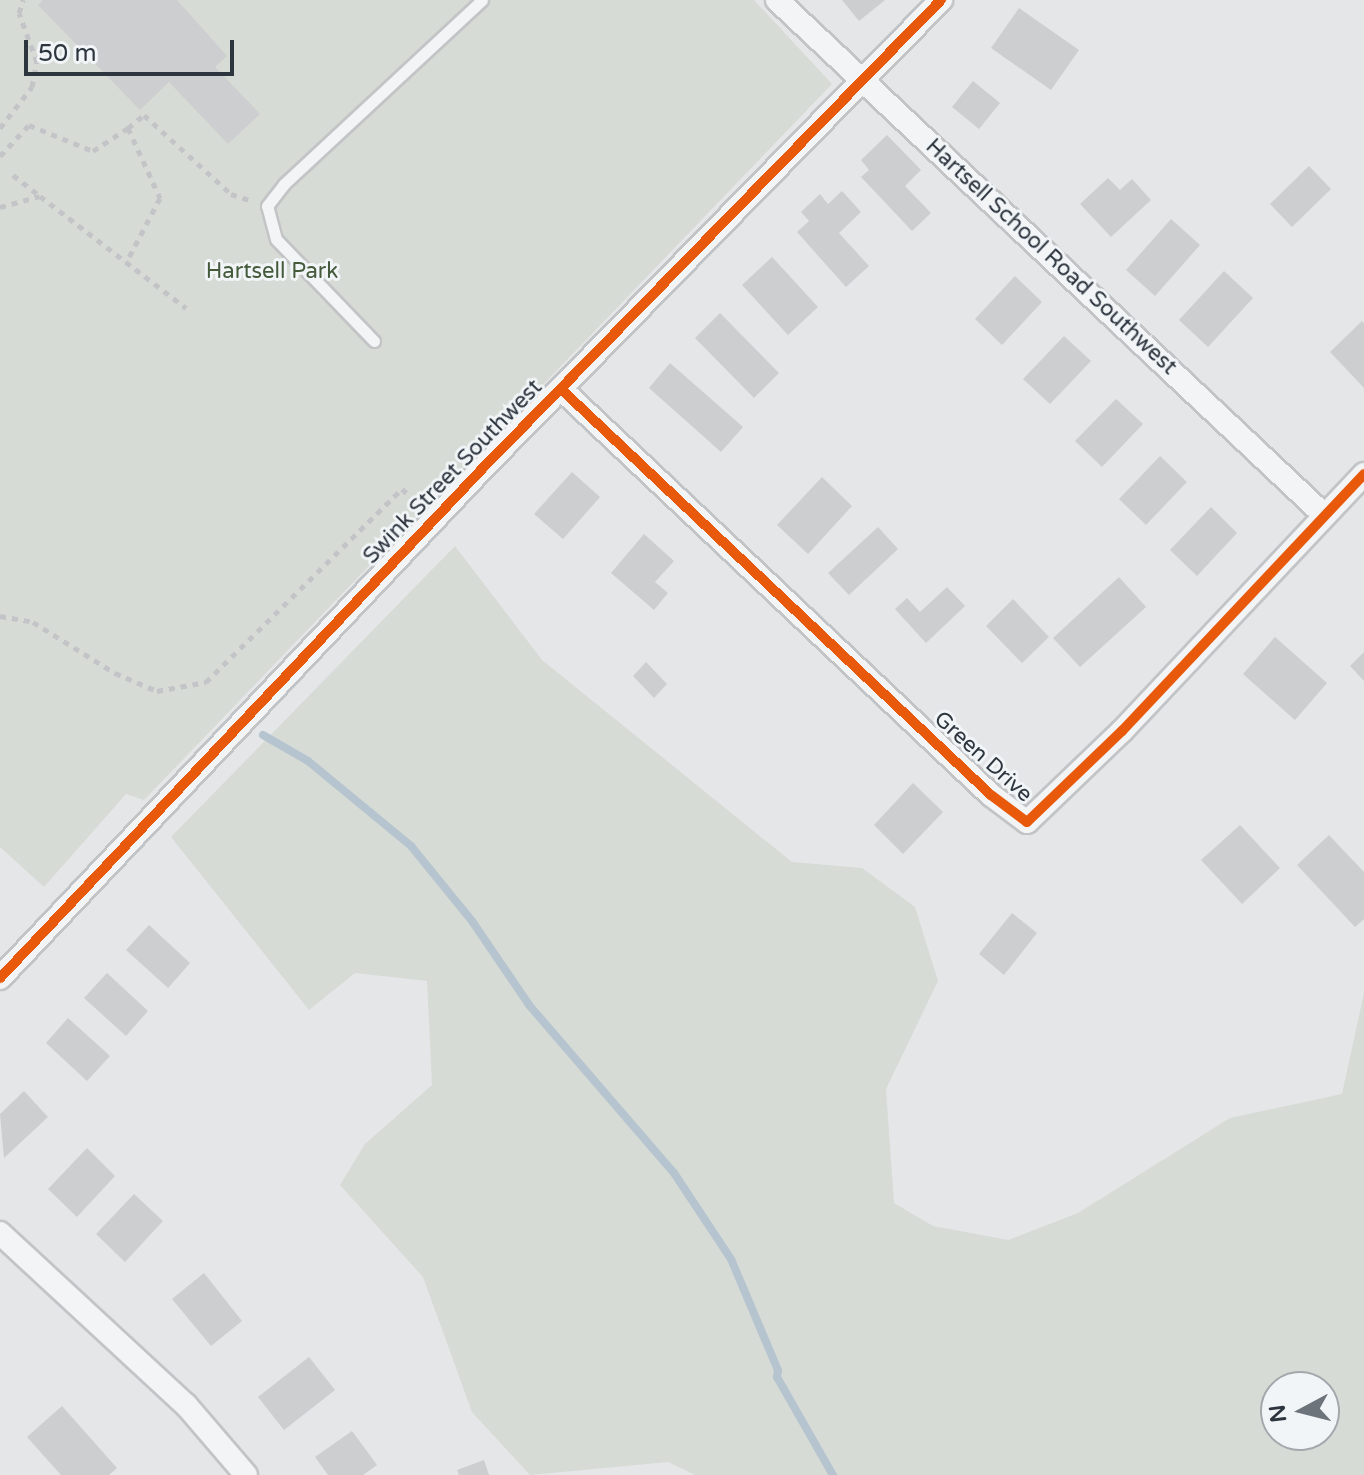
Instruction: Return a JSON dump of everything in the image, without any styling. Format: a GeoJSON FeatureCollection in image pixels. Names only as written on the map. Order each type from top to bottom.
{"type":"FeatureCollection","features":[{"type":"Feature","properties":{"kind":"street","name":"Hartsell School Road Southwest"},"geometry":{"type":"LineString","coordinates":[[777,0],[1324,515]]}},
{"type":"Feature","properties":{"kind":"street","name":"Swink Street Southwest"},"geometry":{"type":"LineString","coordinates":[[0,978],[561,389],[941,0]]}},
{"type":"Feature","properties":{"kind":"street","name":"Green Drive"},"geometry":{"type":"LineString","coordinates":[[561,389],[991,795],[1027,822],[1122,731],[1364,474]]}},
{"type":"Feature","properties":{"kind":"street"},"geometry":{"type":"LineString","coordinates":[[0,1233],[186,1405],[246,1475]]}},
{"type":"Feature","properties":{"kind":"lane"},"geometry":{"type":"LineString","coordinates":[[374,341],[276,239],[267,206],[284,184],[482,0]]}},
{"type":"Feature","properties":{"kind":"path"},"geometry":{"type":"LineString","coordinates":[[0,128],[32,87],[37,62],[19,13],[23,0]]}},
{"type":"Feature","properties":{"kind":"path"},"geometry":{"type":"LineString","coordinates":[[0,156],[29,125],[93,151],[144,115],[231,194],[267,206]]}},
{"type":"Feature","properties":{"kind":"path"},"geometry":{"type":"LineString","coordinates":[[126,263],[160,198],[128,128]]}},
{"type":"Feature","properties":{"kind":"path"},"geometry":{"type":"LineString","coordinates":[[13,175],[186,308]]}},
{"type":"Feature","properties":{"kind":"path"},"geometry":{"type":"LineString","coordinates":[[0,207],[40,196]]}},
{"type":"Feature","properties":{"kind":"path"},"geometry":{"type":"LineString","coordinates":[[0,616],[33,622],[115,673],[157,691],[206,682],[402,489],[410,496]]}},
{"type":"Feature","properties":{"kind":"green space","name":"Hartsell Park"},"geometry":{"type":"Polygon","coordinates":[[[0,0],[754,0],[832,84],[144,800],[126,794],[44,887],[0,847],[0,0]]]}},
{"type":"Feature","properties":{"kind":"green space"},"geometry":{"type":"Polygon","coordinates":[[[455,546],[542,660],[792,862],[862,868],[915,907],[938,981],[886,1089],[894,1203],[933,1226],[1008,1240],[1078,1213],[1230,1118],[1342,1094],[1364,993],[1364,1475],[695,1475],[668,1462],[530,1475],[472,1412],[423,1277],[340,1185],[365,1144],[432,1085],[427,981],[355,973],[309,1010],[171,837],[455,546]]]}},
{"type":"Feature","properties":{"kind":"building"},"geometry":{"type":"Polygon","coordinates":[[[43,0],[177,0],[227,56],[215,67],[260,114],[228,144],[169,82],[140,110],[38,5],[43,0]]]}},
{"type":"Feature","properties":{"kind":"building"},"geometry":{"type":"Polygon","coordinates":[[[842,0],[885,0],[859,21],[842,0]]]}},
{"type":"Feature","properties":{"kind":"building"},"geometry":{"type":"Polygon","coordinates":[[[1019,8],[1079,50],[1051,90],[991,48],[1019,8]]]}},
{"type":"Feature","properties":{"kind":"building"},"geometry":{"type":"Polygon","coordinates":[[[973,81],[1000,103],[979,129],[952,107],[973,81]]]}},
{"type":"Feature","properties":{"kind":"building"},"geometry":{"type":"Polygon","coordinates":[[[887,135],[921,170],[905,186],[931,213],[912,231],[861,177],[869,170],[861,160],[887,135]]]}},
{"type":"Feature","properties":{"kind":"building"},"geometry":{"type":"Polygon","coordinates":[[[1309,166],[1331,189],[1292,227],[1270,204],[1309,166]]]}},
{"type":"Feature","properties":{"kind":"building"},"geometry":{"type":"Polygon","coordinates":[[[1108,178],[1120,190],[1132,179],[1151,200],[1111,237],[1080,204],[1108,178]]]}},
{"type":"Feature","properties":{"kind":"building"},"geometry":{"type":"Polygon","coordinates":[[[842,191],[861,212],[839,233],[869,266],[846,287],[797,232],[809,221],[801,212],[820,194],[828,204],[842,191]]]}},
{"type":"Feature","properties":{"kind":"building"},"geometry":{"type":"Polygon","coordinates":[[[1171,219],[1200,245],[1155,296],[1126,270],[1171,219]]]}},
{"type":"Feature","properties":{"kind":"building"},"geometry":{"type":"Polygon","coordinates":[[[772,257],[818,307],[788,335],[742,285],[772,257]]]}},
{"type":"Feature","properties":{"kind":"building"},"geometry":{"type":"Polygon","coordinates":[[[1224,271],[1253,298],[1208,347],[1179,320],[1224,271]]]}},
{"type":"Feature","properties":{"kind":"building"},"geometry":{"type":"Polygon","coordinates":[[[1015,276],[1042,302],[1002,345],[975,319],[1015,276]]]}},
{"type":"Feature","properties":{"kind":"building"},"geometry":{"type":"Polygon","coordinates":[[[720,313],[779,373],[754,398],[695,338],[720,313]]]}},
{"type":"Feature","properties":{"kind":"building"},"geometry":{"type":"Polygon","coordinates":[[[1362,321],[1364,324],[1364,388],[1330,352],[1362,321]]]}},
{"type":"Feature","properties":{"kind":"building"},"geometry":{"type":"Polygon","coordinates":[[[1064,336],[1091,361],[1050,404],[1023,379],[1064,336]]]}},
{"type":"Feature","properties":{"kind":"building"},"geometry":{"type":"Polygon","coordinates":[[[670,363],[743,427],[721,452],[649,388],[670,363]]]}},
{"type":"Feature","properties":{"kind":"building"},"geometry":{"type":"Polygon","coordinates":[[[1116,399],[1143,424],[1102,467],[1075,441],[1116,399]]]}},
{"type":"Feature","properties":{"kind":"building"},"geometry":{"type":"Polygon","coordinates":[[[1160,456],[1187,482],[1146,525],[1119,499],[1160,456]]]}},
{"type":"Feature","properties":{"kind":"building"},"geometry":{"type":"Polygon","coordinates":[[[572,472],[600,497],[563,539],[534,514],[572,472]]]}},
{"type":"Feature","properties":{"kind":"building"},"geometry":{"type":"Polygon","coordinates":[[[822,477],[852,506],[808,554],[777,525],[822,477]]]}},
{"type":"Feature","properties":{"kind":"building"},"geometry":{"type":"Polygon","coordinates":[[[1211,507],[1237,533],[1197,576],[1170,550],[1211,507]]]}},
{"type":"Feature","properties":{"kind":"building"},"geometry":{"type":"Polygon","coordinates":[[[878,527],[898,549],[849,595],[828,573],[878,527]]]}},
{"type":"Feature","properties":{"kind":"building"},"geometry":{"type":"Polygon","coordinates":[[[644,534],[674,561],[655,582],[668,593],[654,610],[611,573],[644,534]]]}},
{"type":"Feature","properties":{"kind":"building"},"geometry":{"type":"Polygon","coordinates":[[[1119,577],[1146,607],[1080,667],[1053,638],[1119,577]]]}},
{"type":"Feature","properties":{"kind":"building"},"geometry":{"type":"Polygon","coordinates":[[[947,587],[965,606],[926,643],[895,609],[907,598],[920,612],[947,587]]]}},
{"type":"Feature","properties":{"kind":"building"},"geometry":{"type":"Polygon","coordinates":[[[1013,599],[1049,637],[1022,663],[986,626],[1013,599]]]}},
{"type":"Feature","properties":{"kind":"building"},"geometry":{"type":"Polygon","coordinates":[[[1275,637],[1327,683],[1295,720],[1243,674],[1275,637]]]}},
{"type":"Feature","properties":{"kind":"building"},"geometry":{"type":"Polygon","coordinates":[[[1364,652],[1364,681],[1350,666],[1364,652]]]}},
{"type":"Feature","properties":{"kind":"building"},"geometry":{"type":"Polygon","coordinates":[[[646,662],[667,684],[654,698],[633,676],[646,662]]]}},
{"type":"Feature","properties":{"kind":"building"},"geometry":{"type":"Polygon","coordinates":[[[913,783],[943,812],[903,854],[874,825],[913,783]]]}},
{"type":"Feature","properties":{"kind":"building"},"geometry":{"type":"Polygon","coordinates":[[[1240,825],[1280,868],[1242,904],[1201,860],[1240,825]]]}},
{"type":"Feature","properties":{"kind":"building"},"geometry":{"type":"Polygon","coordinates":[[[1329,835],[1364,872],[1364,919],[1355,927],[1297,865],[1329,835]]]}},
{"type":"Feature","properties":{"kind":"building"},"geometry":{"type":"Polygon","coordinates":[[[1012,913],[1037,933],[1004,975],[979,954],[1012,913]]]}},
{"type":"Feature","properties":{"kind":"building"},"geometry":{"type":"Polygon","coordinates":[[[149,925],[190,963],[168,988],[126,950],[149,925]]]}},
{"type":"Feature","properties":{"kind":"building"},"geometry":{"type":"Polygon","coordinates":[[[107,973],[148,1011],[126,1036],[84,998],[107,973]]]}},
{"type":"Feature","properties":{"kind":"building"},"geometry":{"type":"Polygon","coordinates":[[[68,1018],[110,1056],[87,1081],[46,1043],[68,1018]]]}},
{"type":"Feature","properties":{"kind":"building"},"geometry":{"type":"Polygon","coordinates":[[[24,1091],[48,1117],[4,1158],[0,1114],[24,1091]]]}},
{"type":"Feature","properties":{"kind":"building"},"geometry":{"type":"Polygon","coordinates":[[[87,1148],[115,1176],[77,1217],[48,1189],[87,1148]]]}},
{"type":"Feature","properties":{"kind":"building"},"geometry":{"type":"Polygon","coordinates":[[[134,1194],[163,1221],[125,1262],[96,1234],[134,1194]]]}},
{"type":"Feature","properties":{"kind":"building"},"geometry":{"type":"Polygon","coordinates":[[[204,1273],[242,1321],[211,1346],[172,1299],[204,1273]]]}},
{"type":"Feature","properties":{"kind":"building"},"geometry":{"type":"Polygon","coordinates":[[[309,1357],[335,1390],[284,1430],[258,1397],[309,1357]]]}},
{"type":"Feature","properties":{"kind":"building"},"geometry":{"type":"Polygon","coordinates":[[[62,1406],[117,1468],[109,1475],[61,1475],[27,1437],[62,1406]]]}},
{"type":"Feature","properties":{"kind":"building"},"geometry":{"type":"Polygon","coordinates":[[[352,1431],[377,1465],[363,1475],[328,1475],[315,1457],[352,1431]]]}},
{"type":"Feature","properties":{"kind":"building"},"geometry":{"type":"Polygon","coordinates":[[[484,1460],[489,1475],[459,1475],[457,1470],[484,1460]]]}},
{"type":"Feature","properties":{"kind":"waterway"},"geometry":{"type":"LineString","coordinates":[[263,735],[308,761],[411,846],[472,921],[529,1005],[674,1173],[731,1259],[778,1370],[777,1377],[833,1475]]}},
{"type":"Feature","properties":{"kind":"cycle path"},"geometry":{"type":"LineString","coordinates":[[0,978],[481,470],[941,0]]}},
{"type":"Feature","properties":{"kind":"cycle path"},"geometry":{"type":"LineString","coordinates":[[561,389],[991,795],[1027,822],[1122,731],[1364,474]]}}]}
